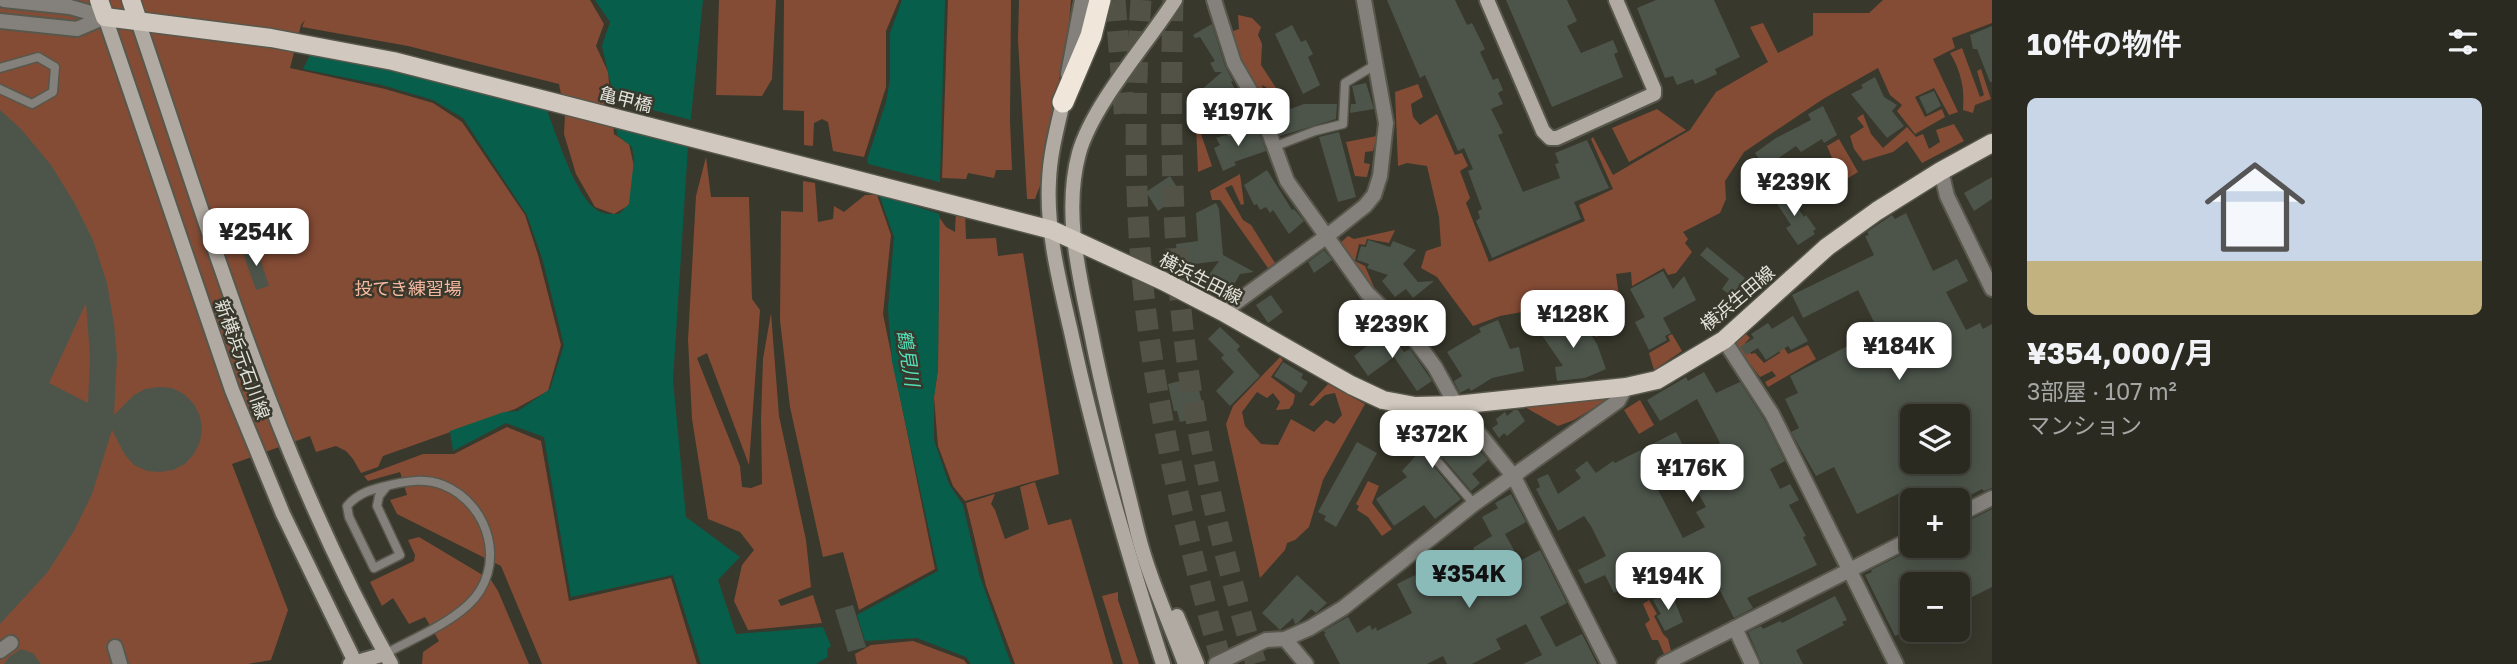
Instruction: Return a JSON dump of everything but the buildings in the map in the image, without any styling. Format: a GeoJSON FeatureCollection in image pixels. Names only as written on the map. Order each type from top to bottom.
{"type":"FeatureCollection","features":[{"type":"Feature","properties":{"kind":"highway"},"geometry":{"type":"LineString","coordinates":[[1063,102],[1091,36],[1100,0]]}},
{"type":"Feature","properties":{"kind":"main road"},"geometry":{"type":"LineString","coordinates":[[131,0],[138,21]]}},
{"type":"Feature","properties":{"kind":"main road"},"geometry":{"type":"LineString","coordinates":[[102,9],[138,21]]}},
{"type":"Feature","properties":{"kind":"main road","name":"亀甲橋"},"geometry":{"type":"LineString","coordinates":[[138,21],[223,31],[406,64],[870,182],[1015,222]]}},
{"type":"Feature","properties":{"kind":"main road","name":"横浜生田線"},"geometry":{"type":"LineString","coordinates":[[1015,222],[1052,230],[1074,239],[1223,312],[1351,386],[1383,400],[1415,406],[1456,405],[1626,387],[1657,380],[1724,340],[1827,247],[1877,211],[1992,143]]}},
{"type":"Feature","properties":{"kind":"street"},"geometry":{"type":"LineString","coordinates":[[4,0],[102,9]]}},
{"type":"Feature","properties":{"kind":"street"},"geometry":{"type":"LineString","coordinates":[[1082,0],[1051,155],[1049,183],[1052,230],[1060,287],[1088,410],[1163,664]]}},
{"type":"Feature","properties":{"kind":"street"},"geometry":{"type":"LineString","coordinates":[[1175,0],[1102,106],[1079,151],[1072,185],[1074,239],[1098,366],[1134,508],[1138,534],[1185,664]]}},
{"type":"Feature","properties":{"kind":"street"},"geometry":{"type":"LineString","coordinates":[[1214,0],[1234,63],[1260,108],[1287,181],[1367,293],[1415,340],[1456,405],[1514,477],[1609,664]]}},
{"type":"Feature","properties":{"kind":"street"},"geometry":{"type":"LineString","coordinates":[[1223,312],[1327,236],[1365,206],[1374,195],[1380,176],[1386,123],[1364,0]]}},
{"type":"Feature","properties":{"kind":"street"},"geometry":{"type":"LineString","coordinates":[[1487,0],[1544,131],[1550,138],[1557,138],[1654,94],[1616,0]]}},
{"type":"Feature","properties":{"kind":"street"},"geometry":{"type":"LineString","coordinates":[[0,21],[77,29],[102,9]]}},
{"type":"Feature","properties":{"kind":"street","name":"新横浜元石川線"},"geometry":{"type":"LineString","coordinates":[[102,9],[232,390],[283,514],[354,664]]}},
{"type":"Feature","properties":{"kind":"street","name":"新横浜元石川線"},"geometry":{"type":"LineString","coordinates":[[138,21],[260,379],[310,502],[388,659]]}},
{"type":"Feature","properties":{"kind":"street"},"geometry":{"type":"LineString","coordinates":[[1941,171],[1947,196],[1992,289]]}},
{"type":"Feature","properties":{"kind":"street"},"geometry":{"type":"LineString","coordinates":[[1724,340],[1772,414],[1896,664]]}},
{"type":"Feature","properties":{"kind":"street"},"geometry":{"type":"LineString","coordinates":[[1216,664],[1266,640],[1284,639],[1310,628],[1343,608],[1474,504],[1618,401],[1626,387]]}},
{"type":"Feature","properties":{"kind":"street"},"geometry":{"type":"LineString","coordinates":[[1112,492],[1176,664]]}},
{"type":"Feature","properties":{"kind":"street"},"geometry":{"type":"LineString","coordinates":[[1970,509],[1992,498]]}},
{"type":"Feature","properties":{"kind":"street"},"geometry":{"type":"LineString","coordinates":[[1134,508],[1197,664]]}},
{"type":"Feature","properties":{"kind":"street"},"geometry":{"type":"LineString","coordinates":[[1664,664],[1900,545]]}},
{"type":"Feature","properties":{"kind":"street"},"geometry":{"type":"LineString","coordinates":[[1735,628],[1752,664]]}},
{"type":"Feature","properties":{"kind":"street"},"geometry":{"type":"LineString","coordinates":[[1284,639],[1306,664]]}},
{"type":"Feature","properties":{"kind":"street"},"geometry":{"type":"LineString","coordinates":[[115,647],[120,664]]}},
{"type":"Feature","properties":{"kind":"street"},"geometry":{"type":"LineString","coordinates":[[354,664],[388,659]]}},
{"type":"Feature","properties":{"kind":"lane"},"geometry":{"type":"LineString","coordinates":[[0,68],[38,57],[55,66],[53,92],[32,104],[0,89]]}},
{"type":"Feature","properties":{"kind":"lane"},"geometry":{"type":"LineString","coordinates":[[1273,147],[1343,124],[1345,83],[1375,65]]}},
{"type":"Feature","properties":{"kind":"lane"},"geometry":{"type":"LineString","coordinates":[[1231,132],[1264,120]]}},
{"type":"Feature","properties":{"kind":"lane"},"geometry":{"type":"LineString","coordinates":[[1439,463],[1474,504]]}},
{"type":"Feature","properties":{"kind":"lane"},"geometry":{"type":"LineString","coordinates":[[387,486],[379,496],[377,506],[400,555],[374,568],[349,517],[347,506],[356,496],[370,489],[399,483],[429,481],[457,493],[478,513],[489,542],[489,568],[478,593],[469,604],[388,659]]}},
{"type":"Feature","properties":{"kind":"green space","name":"投てき練習場"},"geometry":{"type":"Polygon","coordinates":[[[0,0],[590,0],[604,24],[596,46],[608,72],[614,134],[629,144],[634,166],[631,204],[614,214],[595,207],[576,174],[564,134],[565,115],[559,84],[408,46],[302,27],[305,20],[301,25],[290,68],[385,89],[433,103],[462,122],[525,215],[561,345],[548,391],[515,409],[383,456],[378,467],[361,473],[346,451],[336,446],[316,452],[310,436],[232,464],[288,610],[271,660],[248,664],[0,664],[0,0]]]}},
{"type":"Feature","properties":{"kind":"green space"},"geometry":{"type":"Polygon","coordinates":[[[719,0],[776,0],[772,79],[762,96],[716,95],[719,0]]]}},
{"type":"Feature","properties":{"kind":"green space"},"geometry":{"type":"Polygon","coordinates":[[[784,0],[899,0],[886,31],[886,87],[864,157],[833,151],[828,122],[822,119],[814,123],[813,146],[804,145],[804,111],[783,110],[784,0]]]}},
{"type":"Feature","properties":{"kind":"green space"},"geometry":{"type":"Polygon","coordinates":[[[948,0],[1011,0],[1012,170],[996,170],[994,178],[968,173],[966,179],[942,178],[948,0]]]}},
{"type":"Feature","properties":{"kind":"green space"},"geometry":{"type":"Polygon","coordinates":[[[1019,0],[1071,0],[1068,35],[1045,172],[1035,199],[1027,199],[1018,40],[1019,0]]]}},
{"type":"Feature","properties":{"kind":"green space"},"geometry":{"type":"Polygon","coordinates":[[[1883,0],[1992,0],[1992,23],[1952,38],[1955,48],[1933,59],[1958,112],[1949,115],[1934,88],[1915,97],[1925,117],[1942,109],[1945,117],[1915,134],[1897,111],[1902,105],[1890,95],[1878,68],[1823,99],[1744,152],[1725,181],[1726,199],[1720,213],[1683,232],[1688,239],[1685,243],[1692,252],[1676,273],[1668,275],[1664,268],[1632,286],[1631,272],[1616,274],[1623,325],[1617,330],[1596,337],[1584,320],[1575,322],[1570,315],[1590,304],[1597,320],[1614,314],[1605,294],[1536,326],[1528,311],[1500,316],[1473,326],[1437,277],[1421,268],[1426,251],[1441,246],[1439,217],[1427,166],[1407,163],[1398,166],[1395,92],[1418,84],[1423,97],[1411,104],[1413,117],[1420,125],[1437,114],[1455,155],[1462,153],[1468,166],[1460,171],[1470,198],[1466,203],[1489,262],[1585,221],[1579,205],[1613,189],[1591,139],[1593,137],[1613,175],[1690,130],[1716,92],[1768,62],[1750,27],[1763,23],[1778,53],[1813,35],[1813,13],[1869,13],[1883,0]]]}},
{"type":"Feature","properties":{"kind":"green space"},"geometry":{"type":"Polygon","coordinates":[[[1238,15],[1252,18],[1261,27],[1258,35],[1262,44],[1261,65],[1278,91],[1282,105],[1275,110],[1267,88],[1262,85],[1271,115],[1267,117],[1237,58],[1230,32],[1239,29],[1238,15]]]}},
{"type":"Feature","properties":{"kind":"green space"},"geometry":{"type":"Polygon","coordinates":[[[1962,48],[1980,97],[1984,95],[1977,71],[1981,69],[1991,99],[1975,105],[1973,113],[1963,110],[1961,80],[1950,53],[1962,48]]]}},
{"type":"Feature","properties":{"kind":"green space"},"geometry":{"type":"Polygon","coordinates":[[[1195,102],[1205,114],[1199,128],[1212,166],[1198,172],[1195,102]]]}},
{"type":"Feature","properties":{"kind":"green space"},"geometry":{"type":"Polygon","coordinates":[[[1657,109],[1686,130],[1629,162],[1612,128],[1657,109]]]}},
{"type":"Feature","properties":{"kind":"green space"},"geometry":{"type":"Polygon","coordinates":[[[1863,114],[1871,134],[1883,148],[1907,127],[1916,137],[1923,134],[1929,149],[1940,142],[1936,130],[1954,124],[1964,141],[1922,163],[1907,141],[1893,152],[1863,161],[1854,149],[1850,136],[1864,127],[1857,118],[1863,114]]]}},
{"type":"Feature","properties":{"kind":"green space"},"geometry":{"type":"Polygon","coordinates":[[[1377,136],[1373,151],[1365,152],[1364,163],[1370,164],[1367,177],[1355,176],[1346,142],[1377,136]]]}},
{"type":"Feature","properties":{"kind":"green space"},"geometry":{"type":"Polygon","coordinates":[[[1839,139],[1858,172],[1842,182],[1827,146],[1839,139]]]}},
{"type":"Feature","properties":{"kind":"green space"},"geometry":{"type":"Polygon","coordinates":[[[706,157],[711,197],[749,197],[752,299],[760,310],[749,465],[707,353],[697,358],[740,466],[742,487],[751,488],[762,484],[763,359],[771,313],[779,416],[806,540],[811,587],[778,600],[781,606],[813,595],[822,623],[748,630],[734,601],[742,565],[754,550],[740,532],[708,519],[692,419],[688,340],[696,196],[706,157]]]}},
{"type":"Feature","properties":{"kind":"green space"},"geometry":{"type":"Polygon","coordinates":[[[1240,174],[1244,204],[1241,205],[1232,185],[1225,188],[1243,220],[1251,225],[1275,263],[1268,268],[1220,200],[1212,200],[1210,191],[1240,174]]]}},
{"type":"Feature","properties":{"kind":"green space"},"geometry":{"type":"Polygon","coordinates":[[[803,181],[815,183],[818,222],[833,219],[834,206],[844,212],[865,195],[877,195],[891,235],[883,314],[935,569],[859,610],[843,552],[823,557],[790,407],[780,320],[781,211],[803,212],[803,181]]]}},
{"type":"Feature","properties":{"kind":"green space"},"geometry":{"type":"Polygon","coordinates":[[[956,210],[965,211],[966,239],[996,238],[998,256],[1023,253],[1059,474],[965,501],[953,486],[938,446],[934,397],[938,369],[939,217],[946,227],[955,232],[956,210]]]}},
{"type":"Feature","properties":{"kind":"green space"},"geometry":{"type":"Polygon","coordinates":[[[1395,230],[1389,243],[1367,239],[1365,245],[1359,244],[1355,261],[1365,266],[1380,301],[1339,244],[1348,236],[1354,239],[1395,230]]]}},
{"type":"Feature","properties":{"kind":"green space"},"geometry":{"type":"Polygon","coordinates":[[[1672,334],[1682,351],[1654,370],[1649,353],[1670,341],[1668,336],[1672,334]]]}},
{"type":"Feature","properties":{"kind":"green space"},"geometry":{"type":"Polygon","coordinates":[[[1746,334],[1750,338],[1745,343],[1751,354],[1755,353],[1764,363],[1780,353],[1779,348],[1783,346],[1788,354],[1808,345],[1816,359],[1768,387],[1765,382],[1776,376],[1772,371],[1760,377],[1736,346],[1737,339],[1746,334]]]}},
{"type":"Feature","properties":{"kind":"green space"},"geometry":{"type":"Polygon","coordinates":[[[1280,357],[1283,360],[1271,377],[1295,395],[1293,404],[1289,409],[1276,410],[1280,402],[1273,393],[1267,398],[1257,392],[1242,412],[1245,426],[1261,444],[1278,445],[1291,419],[1314,432],[1326,420],[1334,424],[1342,415],[1335,393],[1325,395],[1313,406],[1309,405],[1328,384],[1365,404],[1323,480],[1309,527],[1295,540],[1287,543],[1285,550],[1260,578],[1226,424],[1233,406],[1280,357]]]}},
{"type":"Feature","properties":{"kind":"green space"},"geometry":{"type":"Polygon","coordinates":[[[1607,395],[1608,399],[1574,420],[1558,426],[1523,406],[1607,395]]]}},
{"type":"Feature","properties":{"kind":"green space"},"geometry":{"type":"Polygon","coordinates":[[[1640,400],[1654,425],[1639,434],[1624,410],[1640,400]]]}},
{"type":"Feature","properties":{"kind":"green space"},"geometry":{"type":"Polygon","coordinates":[[[507,427],[541,441],[569,601],[671,578],[697,664],[542,664],[501,566],[397,514],[390,500],[407,495],[400,472],[368,481],[364,476],[423,454],[454,454],[507,427]]]}},
{"type":"Feature","properties":{"kind":"green space"},"geometry":{"type":"Polygon","coordinates":[[[1368,481],[1379,486],[1372,503],[1392,529],[1382,536],[1368,517],[1357,510],[1359,506],[1356,504],[1368,481]]]}},
{"type":"Feature","properties":{"kind":"green space"},"geometry":{"type":"Polygon","coordinates":[[[1035,482],[1048,525],[1071,519],[1113,664],[1015,664],[986,586],[966,503],[995,494],[991,504],[1005,539],[1029,529],[1020,487],[1035,482]]]}},
{"type":"Feature","properties":{"kind":"green space"},"geometry":{"type":"Polygon","coordinates":[[[419,537],[491,580],[529,664],[422,664],[423,652],[439,641],[425,617],[409,624],[393,598],[382,606],[370,582],[414,561],[415,555],[408,540],[419,537]]]}},
{"type":"Feature","properties":{"kind":"green space"},"geometry":{"type":"Polygon","coordinates":[[[1118,592],[1118,600],[1139,664],[1123,664],[1102,596],[1118,592]]]}},
{"type":"Feature","properties":{"kind":"green space"},"geometry":{"type":"Polygon","coordinates":[[[1649,600],[1657,614],[1654,616],[1668,639],[1671,651],[1664,654],[1658,640],[1652,640],[1645,624],[1650,620],[1643,604],[1649,600]]]}},
{"type":"Feature","properties":{"kind":"green space"},"geometry":{"type":"Polygon","coordinates":[[[913,641],[964,660],[967,664],[857,664],[855,654],[871,645],[913,641]]]}},
{"type":"Feature","properties":{"kind":"water"},"geometry":{"type":"Polygon","coordinates":[[[595,0],[703,0],[688,147],[673,380],[686,517],[740,557],[718,580],[736,634],[823,627],[831,646],[827,649],[828,657],[816,664],[701,664],[673,575],[571,597],[544,437],[506,423],[453,451],[450,431],[504,412],[518,411],[550,389],[564,345],[543,261],[527,215],[463,118],[433,100],[382,85],[303,69],[310,55],[385,69],[547,110],[582,193],[600,212],[619,214],[629,204],[634,159],[632,147],[617,135],[613,94],[602,46],[610,22],[595,0]]]}},
{"type":"Feature","properties":{"kind":"water","name":"鶴見川"},"geometry":{"type":"Polygon","coordinates":[[[902,0],[945,0],[938,369],[934,397],[934,440],[949,484],[963,505],[979,574],[1011,664],[971,664],[966,657],[917,638],[865,641],[857,615],[938,571],[892,362],[888,309],[894,237],[867,160],[886,102],[890,80],[890,33],[902,0]]]}},
{"type":"Feature","properties":{"kind":"pier"},"geometry":{"type":"Polygon","coordinates":[[[610,99],[695,121],[692,146],[613,126],[610,99]]]}},
{"type":"Feature","properties":{"kind":"pier"},"geometry":{"type":"Polygon","coordinates":[[[864,163],[943,183],[943,215],[875,193],[864,163]]]}},
{"type":"Feature","properties":{"kind":"tunnel"},"geometry":{"type":"LineString","coordinates":[[1115,0],[1125,121]]}},
{"type":"Feature","properties":{"kind":"tunnel"},"geometry":{"type":"LineString","coordinates":[[1141,0],[1136,148],[1144,296],[1166,436],[1197,573],[1222,664]]}},
{"type":"Feature","properties":{"kind":"tunnel"},"geometry":{"type":"LineString","coordinates":[[1173,0],[1173,177],[1177,266],[1186,354],[1198,433],[1215,510],[1256,664]]}}]}
